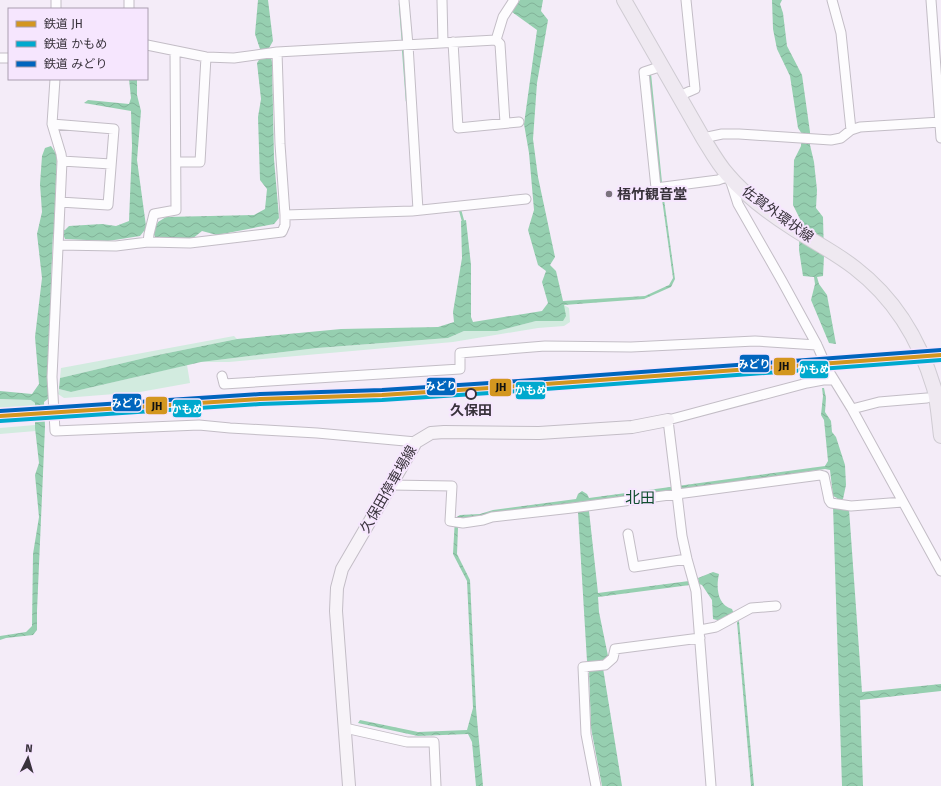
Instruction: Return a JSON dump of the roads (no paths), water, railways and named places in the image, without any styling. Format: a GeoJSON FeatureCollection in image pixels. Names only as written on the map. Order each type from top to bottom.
{"type":"FeatureCollection","features":[{"type":"Feature","properties":{"kind":"main road","name":"佐賀外環状線"},"geometry":{"type":"LineString","coordinates":[[624,0],[703,138],[715,158],[729,176],[754,200],[794,229],[856,268],[880,290],[907,326],[925,364],[931,394]]}},
{"type":"Feature","properties":{"kind":"main road"},"geometry":{"type":"LineString","coordinates":[[931,394],[941,436]]}},
{"type":"Feature","properties":{"kind":"main road","name":"久保田停車場線"},"geometry":{"type":"LineString","coordinates":[[349,786],[336,611],[337,588],[342,569],[416,442],[431,433],[539,433],[632,427],[668,420]]}},
{"type":"Feature","properties":{"kind":"street"},"geometry":{"type":"LineString","coordinates":[[404,0],[404,45],[415,210]]}},
{"type":"Feature","properties":{"kind":"street"},"geometry":{"type":"LineString","coordinates":[[442,0],[444,43]]}},
{"type":"Feature","properties":{"kind":"street"},"geometry":{"type":"LineString","coordinates":[[496,40],[503,17],[514,0]]}},
{"type":"Feature","properties":{"kind":"street"},"geometry":{"type":"LineString","coordinates":[[678,96],[695,89],[686,0]]}},
{"type":"Feature","properties":{"kind":"street"},"geometry":{"type":"LineString","coordinates":[[832,0],[840,33],[851,130]]}},
{"type":"Feature","properties":{"kind":"street"},"geometry":{"type":"LineString","coordinates":[[931,0],[941,138]]}},
{"type":"Feature","properties":{"kind":"street"},"geometry":{"type":"LineString","coordinates":[[148,45],[206,57],[234,58],[275,52],[496,40],[500,44],[505,123]]}},
{"type":"Feature","properties":{"kind":"street"},"geometry":{"type":"LineString","coordinates":[[453,42],[458,128],[518,122]]}},
{"type":"Feature","properties":{"kind":"street"},"geometry":{"type":"LineString","coordinates":[[149,234],[154,214],[176,210],[175,51]]}},
{"type":"Feature","properties":{"kind":"street"},"geometry":{"type":"LineString","coordinates":[[59,236],[116,246],[149,234],[190,243],[282,232],[285,225],[285,218],[275,52]]}},
{"type":"Feature","properties":{"kind":"street"},"geometry":{"type":"LineString","coordinates":[[176,162],[200,162],[206,57]]}},
{"type":"Feature","properties":{"kind":"street"},"geometry":{"type":"LineString","coordinates":[[662,66],[644,72],[660,188],[718,180],[729,176],[738,204],[817,345],[828,370],[852,409],[941,571]]}},
{"type":"Feature","properties":{"kind":"street"},"geometry":{"type":"LineString","coordinates":[[54,80],[52,124],[62,161],[52,377],[55,431],[199,425],[317,433],[416,442]]}},
{"type":"Feature","properties":{"kind":"street"},"geometry":{"type":"LineString","coordinates":[[703,138],[722,134],[739,134],[831,140],[841,138],[851,130],[860,127],[940,122]]}},
{"type":"Feature","properties":{"kind":"street"},"geometry":{"type":"LineString","coordinates":[[52,124],[114,129],[108,205],[60,202]]}},
{"type":"Feature","properties":{"kind":"street"},"geometry":{"type":"LineString","coordinates":[[62,161],[111,164]]}},
{"type":"Feature","properties":{"kind":"street"},"geometry":{"type":"LineString","coordinates":[[285,218],[415,210],[526,199]]}},
{"type":"Feature","properties":{"kind":"street"},"geometry":{"type":"LineString","coordinates":[[222,376],[224,384],[460,368],[460,353],[545,346],[631,347],[755,341],[817,345]]}},
{"type":"Feature","properties":{"kind":"street"},"geometry":{"type":"LineString","coordinates":[[711,786],[696,591],[682,536],[668,420],[807,383],[823,380],[834,380]]}},
{"type":"Feature","properties":{"kind":"street"},"geometry":{"type":"LineString","coordinates":[[852,409],[879,402],[931,394]]}},
{"type":"Feature","properties":{"kind":"street"},"geometry":{"type":"LineString","coordinates":[[390,485],[452,486],[450,521],[458,522],[483,520],[492,517],[572,508],[820,475],[824,476],[829,500],[831,502],[851,506],[903,502]]}},
{"type":"Feature","properties":{"kind":"street"},"geometry":{"type":"LineString","coordinates":[[628,534],[634,567],[687,559]]}},
{"type":"Feature","properties":{"kind":"street"},"geometry":{"type":"LineString","coordinates":[[596,786],[586,734],[583,667],[605,665],[613,658],[615,649],[700,634],[716,628],[750,608],[776,606]]}},
{"type":"Feature","properties":{"kind":"street"},"geometry":{"type":"LineString","coordinates":[[345,728],[407,742],[434,742],[436,786]]}},
{"type":"Feature","properties":{"kind":"water"},"geometry":{"type":"Polygon","coordinates":[[[258,0],[268,0],[273,41],[269,48],[272,62],[274,159],[279,218],[274,224],[217,235],[202,231],[192,239],[155,237],[153,232],[144,231],[140,236],[108,241],[65,239],[63,234],[53,234],[49,398],[44,402],[45,427],[37,630],[33,635],[0,640],[0,636],[26,632],[32,626],[33,554],[39,517],[35,475],[39,463],[35,428],[35,403],[31,400],[0,399],[0,391],[32,394],[39,384],[35,337],[42,278],[37,234],[42,212],[40,184],[42,156],[45,148],[51,146],[57,155],[54,229],[65,230],[69,226],[102,224],[116,226],[129,221],[132,146],[131,111],[84,103],[88,100],[129,104],[131,98],[129,80],[137,80],[137,95],[141,111],[137,160],[146,226],[155,228],[158,222],[166,217],[254,215],[265,209],[267,189],[260,180],[258,117],[261,99],[257,63],[262,55],[255,34],[258,0]]]}},
{"type":"Feature","properties":{"kind":"water"},"geometry":{"type":"Polygon","coordinates":[[[520,0],[543,0],[541,11],[548,20],[537,83],[533,139],[538,177],[555,257],[550,265],[556,271],[563,301],[645,296],[669,285],[673,278],[661,192],[663,192],[675,279],[671,287],[644,299],[564,305],[566,316],[563,321],[536,321],[497,331],[464,331],[448,338],[317,348],[201,362],[71,392],[59,389],[60,378],[153,356],[237,339],[341,329],[438,327],[454,322],[453,312],[462,258],[461,221],[466,220],[471,265],[471,317],[473,322],[542,311],[548,303],[542,282],[546,271],[538,265],[528,230],[534,210],[529,153],[524,124],[537,30],[512,12],[520,0]]]}},
{"type":"Feature","properties":{"kind":"water"},"geometry":{"type":"Polygon","coordinates":[[[772,0],[782,0],[780,4],[783,13],[787,46],[802,75],[817,190],[816,208],[823,217],[823,276],[817,277],[819,284],[827,295],[836,344],[829,343],[811,300],[815,284],[814,277],[803,276],[799,250],[800,219],[793,205],[794,160],[801,146],[802,134],[798,128],[790,76],[777,49],[773,29],[772,0]]]}},
{"type":"Feature","properties":{"kind":"water"},"geometry":{"type":"Polygon","coordinates":[[[822,388],[824,388],[826,398],[825,412],[831,421],[832,432],[836,437],[845,465],[846,485],[843,499],[840,499],[841,506],[849,509],[862,692],[941,684],[941,691],[860,700],[863,786],[842,786],[833,506],[837,506],[837,498],[833,496],[830,470],[825,469],[682,490],[672,490],[493,513],[480,517],[462,518],[458,528],[457,554],[470,580],[476,708],[483,786],[476,786],[472,742],[468,734],[418,736],[358,723],[360,720],[418,732],[467,730],[473,708],[467,581],[453,554],[455,518],[460,515],[480,514],[493,510],[576,499],[578,494],[582,491],[587,494],[589,498],[825,466],[828,461],[824,420],[821,415],[823,396],[822,388]]]}},
{"type":"Feature","properties":{"kind":"water"},"geometry":{"type":"Polygon","coordinates":[[[589,511],[598,593],[689,581],[690,585],[598,597],[599,612],[608,656],[603,662],[603,668],[622,786],[602,786],[591,728],[589,670],[593,662],[587,661],[578,512],[589,511]]]}},
{"type":"Feature","properties":{"kind":"water"},"geometry":{"type":"Polygon","coordinates":[[[713,572],[719,574],[718,590],[723,604],[732,609],[734,614],[721,621],[713,619],[712,600],[702,585],[699,584],[698,578],[713,572]]]}},
{"type":"Feature","properties":{"kind":"water"},"geometry":{"type":"Polygon","coordinates":[[[739,621],[754,786],[751,786],[737,622],[739,621]]]}},
{"type":"Feature","properties":{"kind":"waterway"},"geometry":{"type":"LineString","coordinates":[[400,4],[403,43]]}},
{"type":"Feature","properties":{"kind":"waterway"},"geometry":{"type":"LineString","coordinates":[[403,48],[407,101]]}},
{"type":"Feature","properties":{"kind":"waterway"},"geometry":{"type":"LineString","coordinates":[[650,76],[661,185]]}},
{"type":"Feature","properties":{"kind":"waterway"},"geometry":{"type":"LineString","coordinates":[[458,210],[460,210],[463,221]]}},
{"type":"Feature","properties":{"kind":"rail line","name":"みどり"},"geometry":{"type":"LineString","coordinates":[[0,411],[260,394],[382,390],[941,350]]}},
{"type":"Feature","properties":{"kind":"rail line","name":"JH"},"geometry":{"type":"LineString","coordinates":[[0,416],[260,399],[382,395],[941,355]]}},
{"type":"Feature","properties":{"kind":"rail line","name":"かもめ"},"geometry":{"type":"LineString","coordinates":[[0,421],[260,404],[382,400],[941,360]]}},
{"type":"Feature","properties":{"kind":"place","name":"梧竹観音堂"},"geometry":{"type":"Point","coordinates":[609,194]}},
{"type":"Feature","properties":{"kind":"place","name":"久保田"},"geometry":{"type":"Point","coordinates":[471,394]}},
{"type":"Feature","properties":{"kind":"district","name":"北田"},"geometry":{"type":"Point","coordinates":[640,498]}}]}
